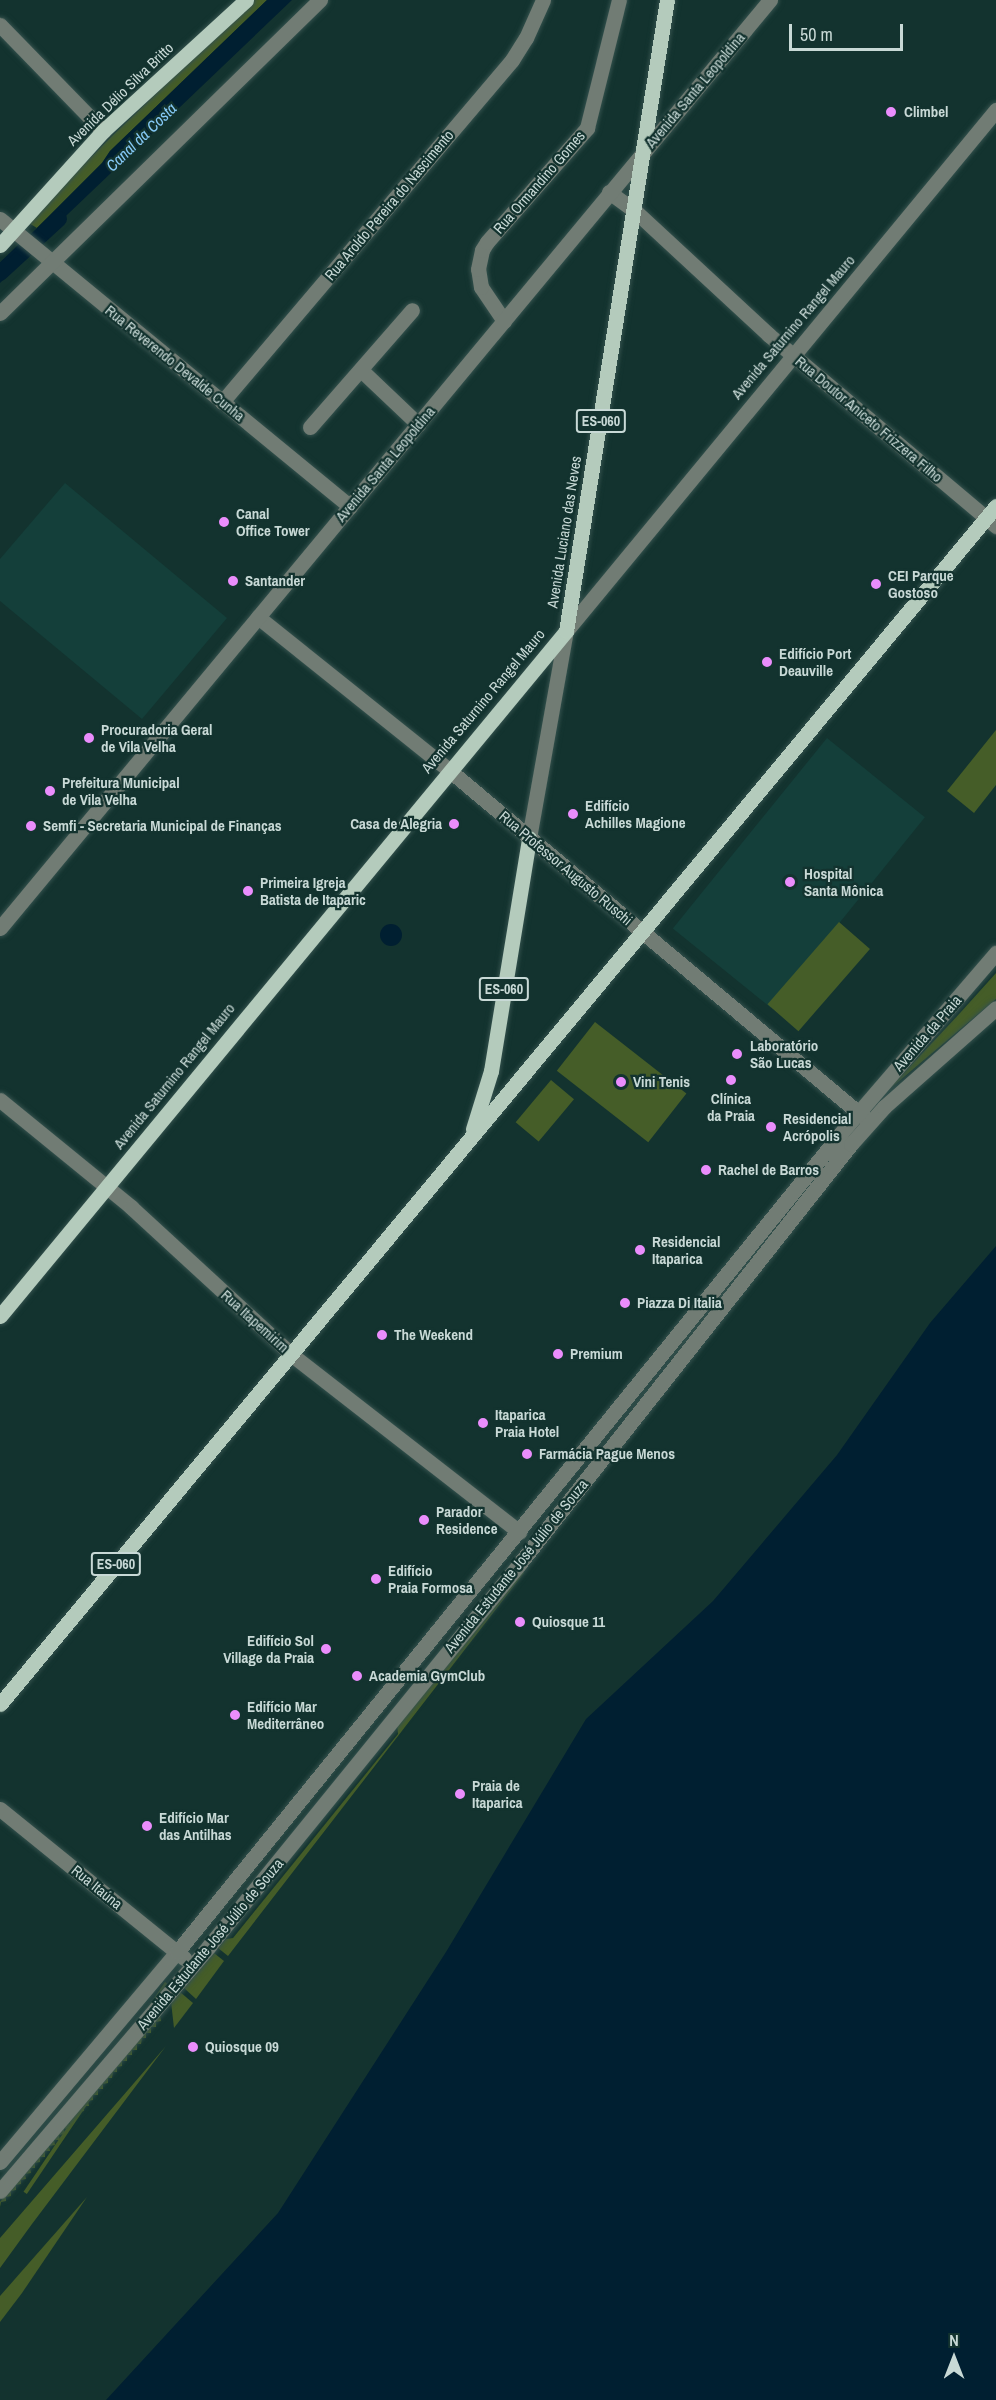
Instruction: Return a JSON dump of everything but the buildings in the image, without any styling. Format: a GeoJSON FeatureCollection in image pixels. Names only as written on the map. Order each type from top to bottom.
{"type":"FeatureCollection","features":[{"type":"Feature","properties":{"kind":"main road","name":"Avenida Délio Silva Britto"},"geometry":{"type":"LineString","coordinates":[[0,245],[17,234],[104,131],[246,0]]}},
{"type":"Feature","properties":{"kind":"main road","name":"Avenida Luciano das Neves"},"geometry":{"type":"LineString","coordinates":[[566,631],[635,212],[642,151],[667,0]]}},
{"type":"Feature","properties":{"kind":"main road","name":"ES-060"},"geometry":{"type":"LineString","coordinates":[[0,1704],[643,931],[993,516]]}},
{"type":"Feature","properties":{"kind":"main road","name":"Avenida Saturnino Rangel Mauro"},"geometry":{"type":"LineString","coordinates":[[0,1316],[566,631]]}},
{"type":"Feature","properties":{"kind":"main road","name":"Avenida Luciano das Neves"},"geometry":{"type":"LineString","coordinates":[[471,1138],[491,1071],[529,838]]}},
{"type":"Feature","properties":{"kind":"street"},"geometry":{"type":"LineString","coordinates":[[0,313],[320,0]]}},
{"type":"Feature","properties":{"kind":"street","name":"Rua Aroldo Pereira do Nascimento"},"geometry":{"type":"LineString","coordinates":[[222,402],[512,60],[526,38],[543,0]]}},
{"type":"Feature","properties":{"kind":"street","name":"Rua Ormandino Gomes"},"geometry":{"type":"LineString","coordinates":[[504,321],[481,287],[478,269],[482,250],[586,128],[619,0]]}},
{"type":"Feature","properties":{"kind":"street","name":"Avenida Santa Leopoldina"},"geometry":{"type":"LineString","coordinates":[[1,925],[350,507],[642,151],[770,0]]}},
{"type":"Feature","properties":{"kind":"street"},"geometry":{"type":"LineString","coordinates":[[0,25],[104,131]]}},
{"type":"Feature","properties":{"kind":"street","name":"Avenida Saturnino Rangel Mauro"},"geometry":{"type":"LineString","coordinates":[[566,631],[996,110]]}},
{"type":"Feature","properties":{"kind":"street","name":"Rua Doutor Aniceto Frizzera Filho"},"geometry":{"type":"LineString","coordinates":[[609,192],[635,212],[793,355],[993,516]]}},
{"type":"Feature","properties":{"kind":"street","name":"Rua Reverendo Devalde Cunha"},"geometry":{"type":"LineString","coordinates":[[0,219],[350,507]]}},
{"type":"Feature","properties":{"kind":"street"},"geometry":{"type":"LineString","coordinates":[[310,428],[412,310]]}},
{"type":"Feature","properties":{"kind":"street"},"geometry":{"type":"LineString","coordinates":[[361,370],[418,424]]}},
{"type":"Feature","properties":{"kind":"street","name":"Rua Professor Augusto Ruschi"},"geometry":{"type":"LineString","coordinates":[[258,616],[449,770],[864,1118]]}},
{"type":"Feature","properties":{"kind":"street","name":"Avenida Luciano das Neves"},"geometry":{"type":"LineString","coordinates":[[529,838],[566,631]]}},
{"type":"Feature","properties":{"kind":"street","name":"Avenida da Praia"},"geometry":{"type":"LineString","coordinates":[[864,1118],[996,953]]}},
{"type":"Feature","properties":{"kind":"street","name":"Avenida Estudante José Júlio de Souza"},"geometry":{"type":"LineString","coordinates":[[0,2162],[177,1952],[519,1532],[864,1118],[884,1107],[996,1008]]}},
{"type":"Feature","properties":{"kind":"street","name":"Rua Itapemirim"},"geometry":{"type":"LineString","coordinates":[[0,1100],[108,1188],[292,1354],[519,1532]]}},
{"type":"Feature","properties":{"kind":"street","name":"Avenida Estudante José Júlio de Souza"},"geometry":{"type":"LineString","coordinates":[[0,2191],[193,1966],[505,1581],[864,1118]]}},
{"type":"Feature","properties":{"kind":"street","name":"Rua Itaúna"},"geometry":{"type":"LineString","coordinates":[[0,1809],[193,1966]]}},
{"type":"Feature","properties":{"kind":"shaded area"},"geometry":{"type":"Polygon","coordinates":[[[65,483],[227,618],[142,719],[0,601],[0,559],[65,483]]]}},
{"type":"Feature","properties":{"kind":"shaded area","name":"Hospital Santa Mônica"},"geometry":{"type":"Polygon","coordinates":[[[827,738],[925,817],[771,1008],[673,928],[827,738]]]}},
{"type":"Feature","properties":{"kind":"green space"},"geometry":{"type":"Polygon","coordinates":[[[254,0],[267,0],[110,151],[102,163],[37,228],[27,222],[110,138],[254,0]]]}},
{"type":"Feature","properties":{"kind":"green space"},"geometry":{"type":"Polygon","coordinates":[[[996,730],[996,785],[974,813],[947,791],[996,730]]]}},
{"type":"Feature","properties":{"kind":"green space"},"geometry":{"type":"Polygon","coordinates":[[[839,922],[870,949],[798,1031],[767,1004],[839,922]]]}},
{"type":"Feature","properties":{"kind":"green space"},"geometry":{"type":"Polygon","coordinates":[[[996,973],[996,999],[885,1093],[960,1013],[996,973]]]}},
{"type":"Feature","properties":{"kind":"green space","name":"Vini Tenis"},"geometry":{"type":"Polygon","coordinates":[[[595,1022],[686,1093],[648,1142],[557,1071],[595,1022]]]}},
{"type":"Feature","properties":{"kind":"green space"},"geometry":{"type":"Polygon","coordinates":[[[551,1080],[574,1099],[539,1141],[516,1122],[551,1080]]]}},
{"type":"Feature","properties":{"kind":"green space"},"geometry":{"type":"Polygon","coordinates":[[[523,1571],[524,1573],[228,1956],[218,1948],[226,1939],[233,1938],[398,1734],[397,1725],[523,1571]]]}},
{"type":"Feature","properties":{"kind":"green space"},"geometry":{"type":"Polygon","coordinates":[[[214,1953],[224,1961],[196,1999],[184,1988],[214,1953]]]}},
{"type":"Feature","properties":{"kind":"green space"},"geometry":{"type":"Polygon","coordinates":[[[165,1982],[168,1984],[27,2194],[24,2192],[165,1982]]]}},
{"type":"Feature","properties":{"kind":"green space"},"geometry":{"type":"Polygon","coordinates":[[[180,1992],[193,2003],[174,2028],[171,2002],[180,1992]]]}},
{"type":"Feature","properties":{"kind":"green space"},"geometry":{"type":"Polygon","coordinates":[[[160,2015],[161,2021],[156,2022],[156,2027],[151,2027],[151,2033],[146,2033],[146,2038],[142,2038],[141,2044],[137,2044],[137,2050],[132,2050],[132,2055],[127,2055],[127,2061],[122,2061],[122,2066],[117,2067],[117,2072],[113,2072],[112,2078],[108,2078],[108,2083],[103,2084],[103,2089],[98,2089],[98,2095],[93,2095],[93,2100],[88,2101],[89,2106],[83,2106],[84,2111],[79,2112],[79,2117],[74,2118],[74,2123],[69,2123],[69,2128],[64,2129],[64,2134],[59,2135],[60,2140],[54,2140],[55,2145],[49,2146],[50,2151],[45,2151],[45,2157],[40,2157],[40,2162],[35,2163],[35,2168],[30,2168],[31,2173],[25,2174],[26,2179],[16,2185],[16,2190],[11,2191],[11,2196],[1,2202],[0,2207],[0,2202],[160,2015]]]}},
{"type":"Feature","properties":{"kind":"green space"},"geometry":{"type":"Polygon","coordinates":[[[166,2046],[32,2224],[0,2268],[0,2238],[166,2046]]]}},
{"type":"Feature","properties":{"kind":"green space"},"geometry":{"type":"Polygon","coordinates":[[[87,2197],[22,2293],[0,2322],[0,2296],[87,2197]]]}},
{"type":"Feature","properties":{"kind":"water"},"geometry":{"type":"Polygon","coordinates":[[[267,0],[292,0],[46,235],[37,228],[102,163],[110,151],[267,0]]]}},
{"type":"Feature","properties":{"kind":"water"},"geometry":{"type":"Polygon","coordinates":[[[19,244],[30,254],[0,283],[0,263],[19,244]]]}},
{"type":"Feature","properties":{"kind":"water"},"geometry":{"type":"Polygon","coordinates":[[[391,924],[399,927],[402,935],[399,943],[391,946],[383,943],[380,935],[383,927],[391,924]]]}},
{"type":"Feature","properties":{"kind":"water"},"geometry":{"type":"Polygon","coordinates":[[[996,1246],[996,2400],[106,2400],[278,2213],[446,1952],[586,1719],[713,1601],[837,1455],[930,1323],[996,1246]]]}},
{"type":"Feature","properties":{"kind":"waterway","name":"Canal da Costa"},"geometry":{"type":"LineString","coordinates":[[0,273],[59,219]]}},
{"type":"Feature","properties":{"kind":"place","name":"Climbel"},"geometry":{"type":"Point","coordinates":[891,112]}},
{"type":"Feature","properties":{"kind":"place","name":"Canal Office Tower"},"geometry":{"type":"Point","coordinates":[224,522]}},
{"type":"Feature","properties":{"kind":"place","name":"Santander"},"geometry":{"type":"Point","coordinates":[233,581]}},
{"type":"Feature","properties":{"kind":"place","name":"CEI Parque Gostoso"},"geometry":{"type":"Point","coordinates":[876,584]}},
{"type":"Feature","properties":{"kind":"place","name":"Edifício Port Deauville"},"geometry":{"type":"Point","coordinates":[767,662]}},
{"type":"Feature","properties":{"kind":"place","name":"Procuradoria Geral de Vila Velha"},"geometry":{"type":"Point","coordinates":[89,738]}},
{"type":"Feature","properties":{"kind":"place","name":"Prefeitura Municipal de Vila Velha"},"geometry":{"type":"Point","coordinates":[50,791]}},
{"type":"Feature","properties":{"kind":"place","name":"Edifício Achilles Magione"},"geometry":{"type":"Point","coordinates":[573,814]}},
{"type":"Feature","properties":{"kind":"place","name":"Casa de Alegria"},"geometry":{"type":"Point","coordinates":[454,824]}},
{"type":"Feature","properties":{"kind":"place","name":"Semfi - Secretaria Municipal de Finanças"},"geometry":{"type":"Point","coordinates":[31,826]}},
{"type":"Feature","properties":{"kind":"place","name":"Hospital Santa Mônica"},"geometry":{"type":"Point","coordinates":[790,882]}},
{"type":"Feature","properties":{"kind":"place","name":"Primeira Igreja Batista de Itaparic"},"geometry":{"type":"Point","coordinates":[248,891]}},
{"type":"Feature","properties":{"kind":"place","name":"Laboratório São Lucas"},"geometry":{"type":"Point","coordinates":[737,1054]}},
{"type":"Feature","properties":{"kind":"place","name":"Clínica da Praia"},"geometry":{"type":"Point","coordinates":[731,1080]}},
{"type":"Feature","properties":{"kind":"place","name":"Vini Tenis"},"geometry":{"type":"Point","coordinates":[621,1082]}},
{"type":"Feature","properties":{"kind":"place","name":"Residencial Acrópolis"},"geometry":{"type":"Point","coordinates":[771,1127]}},
{"type":"Feature","properties":{"kind":"place","name":"Rachel de Barros"},"geometry":{"type":"Point","coordinates":[706,1170]}},
{"type":"Feature","properties":{"kind":"place","name":"Residencial Itaparica"},"geometry":{"type":"Point","coordinates":[640,1250]}},
{"type":"Feature","properties":{"kind":"place","name":"Piazza Di Italia"},"geometry":{"type":"Point","coordinates":[625,1303]}},
{"type":"Feature","properties":{"kind":"place","name":"The Weekend"},"geometry":{"type":"Point","coordinates":[382,1335]}},
{"type":"Feature","properties":{"kind":"place","name":"Premium"},"geometry":{"type":"Point","coordinates":[558,1354]}},
{"type":"Feature","properties":{"kind":"place","name":"Itaparica Praia Hotel"},"geometry":{"type":"Point","coordinates":[483,1423]}},
{"type":"Feature","properties":{"kind":"place","name":"Farmácia Pague Menos"},"geometry":{"type":"Point","coordinates":[527,1454]}},
{"type":"Feature","properties":{"kind":"place","name":"Parador Residence"},"geometry":{"type":"Point","coordinates":[424,1520]}},
{"type":"Feature","properties":{"kind":"place","name":"Edifício Praia Formosa"},"geometry":{"type":"Point","coordinates":[376,1579]}},
{"type":"Feature","properties":{"kind":"place","name":"Quiosque 11"},"geometry":{"type":"Point","coordinates":[520,1622]}},
{"type":"Feature","properties":{"kind":"place","name":"Edifício Sol Village da Praia"},"geometry":{"type":"Point","coordinates":[326,1649]}},
{"type":"Feature","properties":{"kind":"place","name":"Academia GymClub"},"geometry":{"type":"Point","coordinates":[357,1676]}},
{"type":"Feature","properties":{"kind":"place","name":"Edifício Mar Mediterrâneo"},"geometry":{"type":"Point","coordinates":[235,1715]}},
{"type":"Feature","properties":{"kind":"place","name":"Praia de Itaparica"},"geometry":{"type":"Point","coordinates":[460,1794]}},
{"type":"Feature","properties":{"kind":"place","name":"Edifício Mar das Antilhas"},"geometry":{"type":"Point","coordinates":[147,1826]}},
{"type":"Feature","properties":{"kind":"place","name":"Quiosque 09"},"geometry":{"type":"Point","coordinates":[193,2047]}}]}
